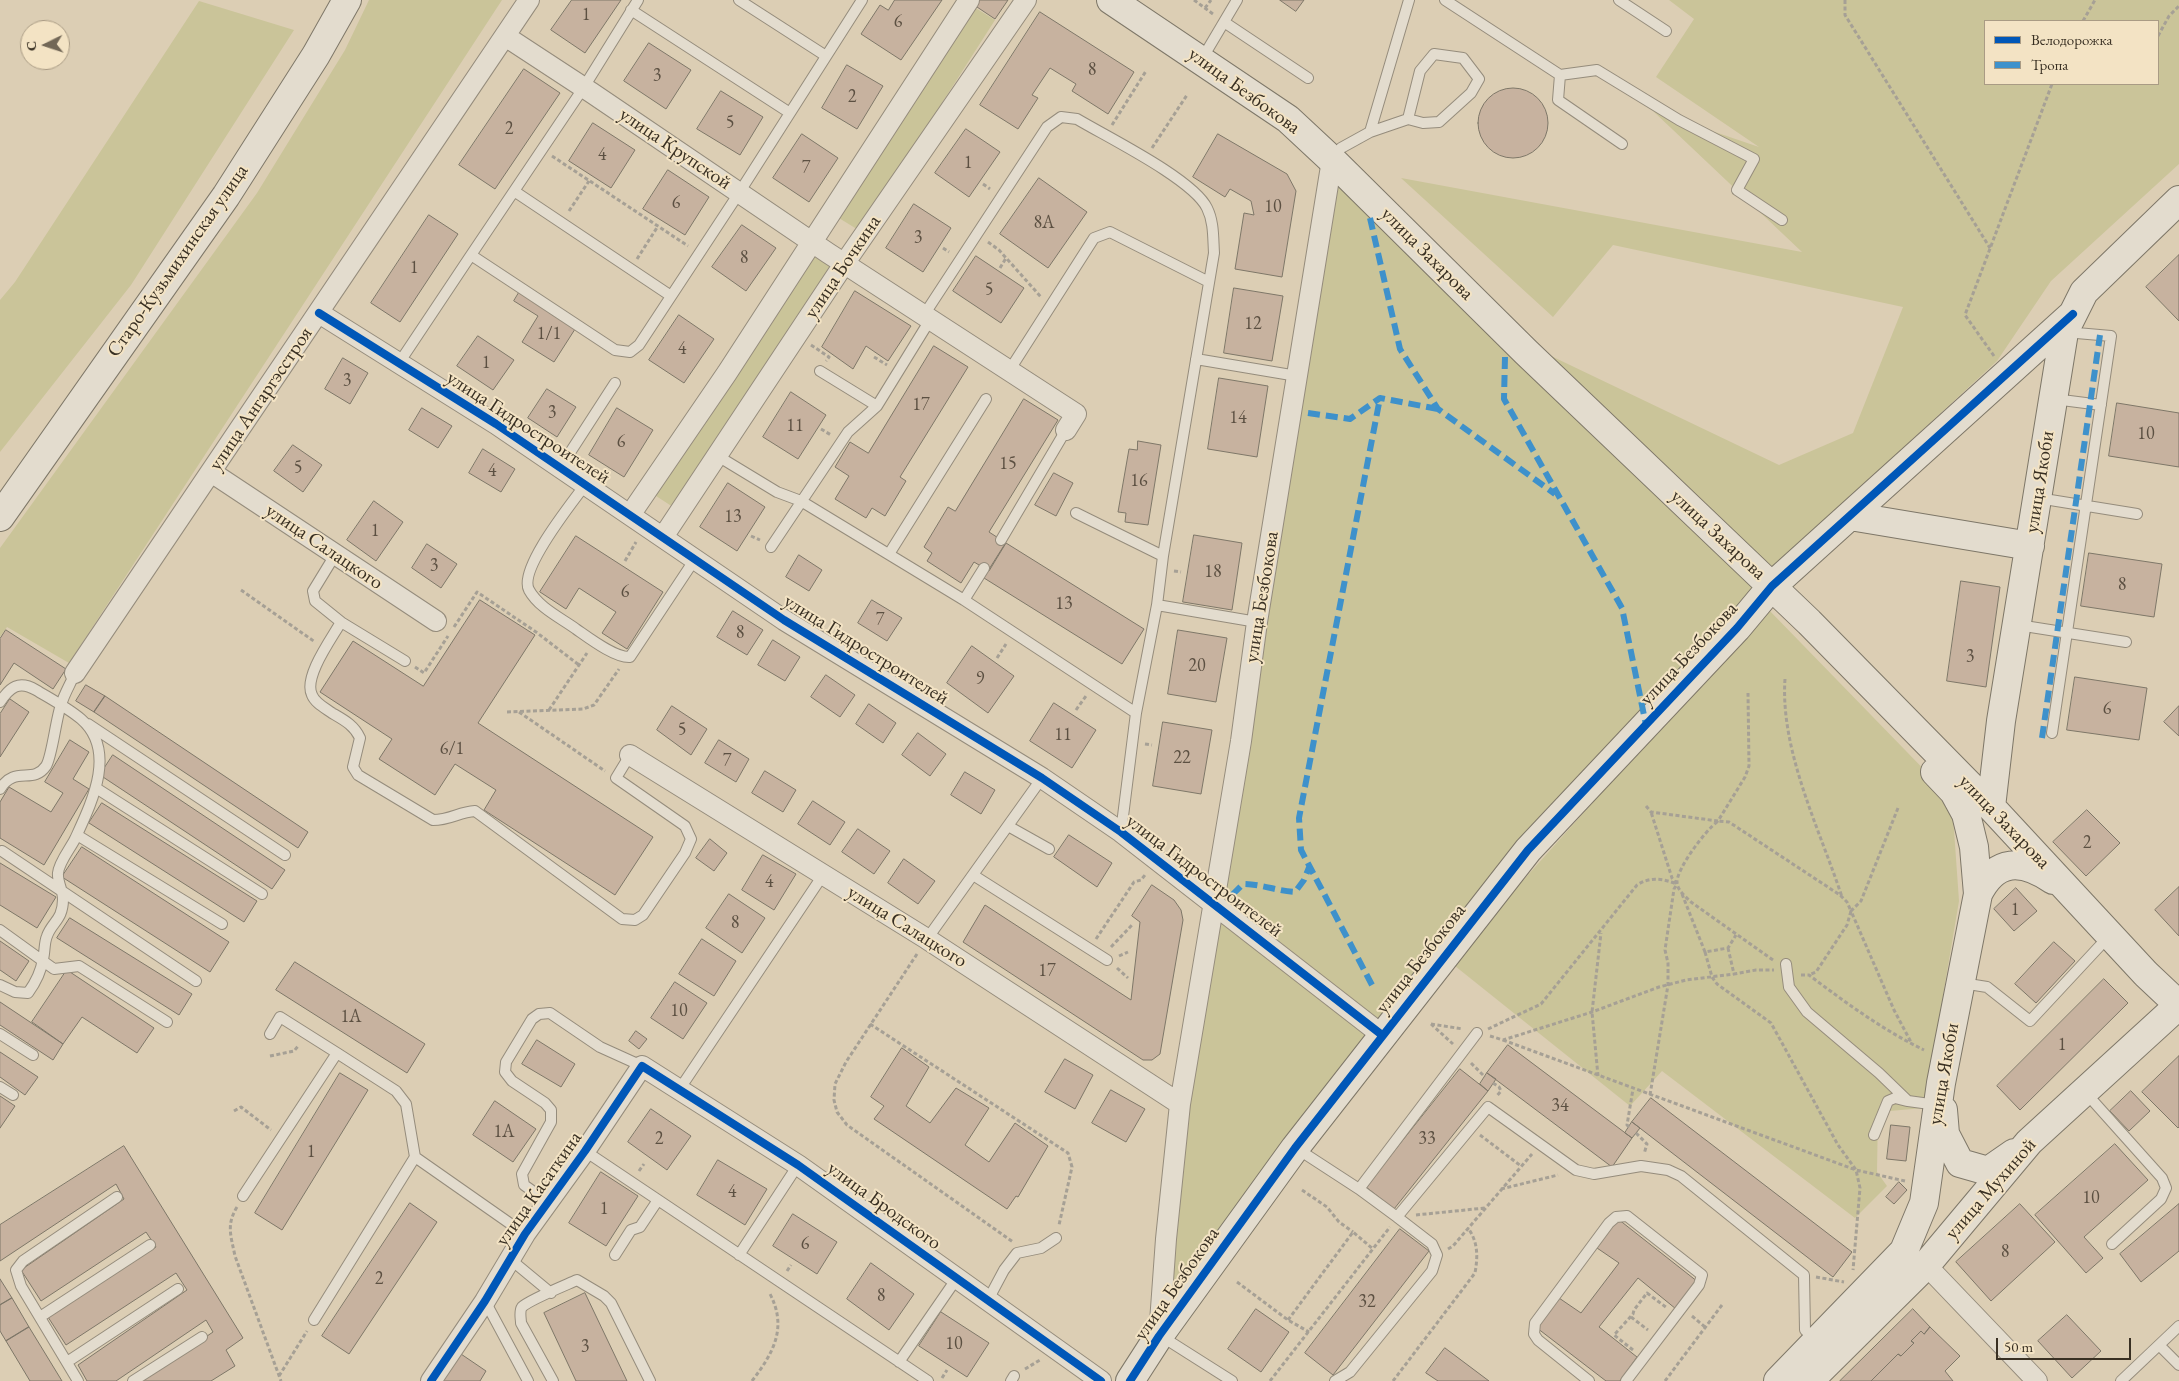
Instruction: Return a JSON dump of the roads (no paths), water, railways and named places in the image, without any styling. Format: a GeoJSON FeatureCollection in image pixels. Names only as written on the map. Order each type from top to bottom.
{"type":"FeatureCollection","features":[{"type":"Feature","properties":{"kind":"main road","name":"Старо-Кузьмихинская улица"},"geometry":{"type":"LineString","coordinates":[[0,516],[226,196],[316,55],[346,0]]}},
{"type":"Feature","properties":{"kind":"main road","name":"улица Безбокова"},"geometry":{"type":"LineString","coordinates":[[1111,0],[1288,119],[1332,160]]}},
{"type":"Feature","properties":{"kind":"main road","name":"улица Захарова"},"geometry":{"type":"LineString","coordinates":[[1332,160],[1526,352],[1772,586],[1991,807],[2110,935],[2179,1005]]}},
{"type":"Feature","properties":{"kind":"main road","name":"улица Якоби"},"geometry":{"type":"LineString","coordinates":[[1991,807],[2001,721],[2053,399],[2068,322],[2084,292],[2179,200]]}},
{"type":"Feature","properties":{"kind":"main road","name":"улица Безбокова"},"geometry":{"type":"LineString","coordinates":[[1130,1381],[1159,1336],[1295,1148],[1382,1034],[1528,850],[1737,628],[1772,586],[2068,322]]}},
{"type":"Feature","properties":{"kind":"main road"},"geometry":{"type":"LineString","coordinates":[[1850,516],[2030,546]]}},
{"type":"Feature","properties":{"kind":"main road"},"geometry":{"type":"LineString","coordinates":[[1772,586],[1791,623],[1954,792],[1966,814],[1974,847],[1978,894]]}},
{"type":"Feature","properties":{"kind":"main road"},"geometry":{"type":"LineString","coordinates":[[1978,894],[1985,880],[2003,867],[2023,864],[2038,870],[2072,894]]}},
{"type":"Feature","properties":{"kind":"main road","name":"улица Якоби"},"geometry":{"type":"LineString","coordinates":[[1915,1258],[1940,1094],[1978,894]]}},
{"type":"Feature","properties":{"kind":"main road","name":"улица Мухиной"},"geometry":{"type":"LineString","coordinates":[[1810,1381],[1915,1258],[2029,1142],[2179,1005]]}},
{"type":"Feature","properties":{"kind":"main road"},"geometry":{"type":"LineString","coordinates":[[1940,1094],[1945,1134],[1960,1163],[1988,1171],[2029,1142]]}},
{"type":"Feature","properties":{"kind":"main road","name":"улица Мухиной"},"geometry":{"type":"LineString","coordinates":[[1778,1381],[1816,1341],[1915,1258]]}},
{"type":"Feature","properties":{"kind":"street","name":"улица Ангаргэсстроя"},"geometry":{"type":"LineString","coordinates":[[75,673],[529,0]]}},
{"type":"Feature","properties":{"kind":"street","name":"улица Бочкина"},"geometry":{"type":"LineString","coordinates":[[630,515],[727,373],[969,0]]}},
{"type":"Feature","properties":{"kind":"street","name":"улица Бочкина"},"geometry":{"type":"LineString","coordinates":[[663,537],[844,264],[1026,0]]}},
{"type":"Feature","properties":{"kind":"street","name":"улица Крупской"},"geometry":{"type":"LineString","coordinates":[[505,36],[584,87],[844,264],[1076,414],[1066,430]]}},
{"type":"Feature","properties":{"kind":"street","name":"улица Безбокова"},"geometry":{"type":"LineString","coordinates":[[1159,1336],[1166,1239],[1180,1104],[1240,741],[1257,622],[1332,160]]}},
{"type":"Feature","properties":{"kind":"street","name":"улица Гидростроителей"},"geometry":{"type":"LineString","coordinates":[[319,313],[496,424],[784,620],[1042,778],[1121,832],[1382,1034]]}},
{"type":"Feature","properties":{"kind":"street","name":"улица Салацкого"},"geometry":{"type":"LineString","coordinates":[[212,472],[436,621]]}},
{"type":"Feature","properties":{"kind":"street","name":"улица Салацкого"},"geometry":{"type":"LineString","coordinates":[[630,755],[927,939],[1180,1104]]}},
{"type":"Feature","properties":{"kind":"street","name":"улица Бродского"},"geometry":{"type":"LineString","coordinates":[[642,1066],[798,1165],[1101,1381]]}},
{"type":"Feature","properties":{"kind":"street","name":"улица Касаткина"},"geometry":{"type":"LineString","coordinates":[[431,1381],[485,1301],[525,1234],[585,1151],[642,1066]]}},
{"type":"Feature","properties":{"kind":"street"},"geometry":{"type":"LineString","coordinates":[[1915,1258],[2037,1381]]}},
{"type":"Feature","properties":{"kind":"lane"},"geometry":{"type":"LineString","coordinates":[[399,364],[584,87],[638,0]]}},
{"type":"Feature","properties":{"kind":"lane"},"geometry":{"type":"LineString","coordinates":[[739,0],[826,56]]}},
{"type":"Feature","properties":{"kind":"lane"},"geometry":{"type":"LineString","coordinates":[[471,255],[615,350],[630,352],[639,345],[740,193],[862,0]]}},
{"type":"Feature","properties":{"kind":"lane"},"geometry":{"type":"LineString","coordinates":[[1201,60],[1237,0]]}},
{"type":"Feature","properties":{"kind":"lane"},"geometry":{"type":"LineString","coordinates":[[1370,132],[1409,0]]}},
{"type":"Feature","properties":{"kind":"lane"},"geometry":{"type":"LineString","coordinates":[[1445,0],[1560,75],[1597,70],[1679,120],[1754,159],[1737,190],[1782,220]]}},
{"type":"Feature","properties":{"kind":"lane"},"geometry":{"type":"LineString","coordinates":[[1619,0],[1666,31]]}},
{"type":"Feature","properties":{"kind":"lane"},"geometry":{"type":"LineString","coordinates":[[631,10],[790,113]]}},
{"type":"Feature","properties":{"kind":"lane"},"geometry":{"type":"LineString","coordinates":[[1224,22],[1308,78]]}},
{"type":"Feature","properties":{"kind":"lane"},"geometry":{"type":"LineString","coordinates":[[1332,160],[1341,148],[1370,132],[1408,119],[1423,123],[1440,122],[1471,93],[1479,79],[1463,58],[1434,54],[1420,71],[1408,119]]}},
{"type":"Feature","properties":{"kind":"lane"},"geometry":{"type":"LineString","coordinates":[[1560,75],[1558,100],[1622,144]]}},
{"type":"Feature","properties":{"kind":"lane"},"geometry":{"type":"LineString","coordinates":[[772,547],[848,432],[877,406],[977,234],[1047,126],[1061,117],[1077,119],[1186,184],[1206,206],[1213,224],[1214,253],[1163,556],[1157,605],[1136,713],[1121,832]]}},
{"type":"Feature","properties":{"kind":"lane"},"geometry":{"type":"LineString","coordinates":[[514,191],[671,296]]}},
{"type":"Feature","properties":{"kind":"lane"},"geometry":{"type":"LineString","coordinates":[[1009,370],[1094,238],[1110,232],[1209,282]]}},
{"type":"Feature","properties":{"kind":"lane"},"geometry":{"type":"LineString","coordinates":[[2052,733],[2111,336],[2068,322]]}},
{"type":"Feature","properties":{"kind":"lane"},"geometry":{"type":"LineString","coordinates":[[1196,359],[1297,376]]}},
{"type":"Feature","properties":{"kind":"lane"},"geometry":{"type":"LineString","coordinates":[[820,371],[877,406]]}},
{"type":"Feature","properties":{"kind":"lane"},"geometry":{"type":"LineString","coordinates":[[560,468],[615,383]]}},
{"type":"Feature","properties":{"kind":"lane"},"geometry":{"type":"LineString","coordinates":[[889,554],[986,399]]}},
{"type":"Feature","properties":{"kind":"lane"},"geometry":{"type":"LineString","coordinates":[[2053,399],[2101,405]]}},
{"type":"Feature","properties":{"kind":"lane"},"geometry":{"type":"LineString","coordinates":[[1001,540],[1066,430]]}},
{"type":"Feature","properties":{"kind":"lane"},"geometry":{"type":"LineString","coordinates":[[716,455],[777,492],[801,501],[964,600],[1136,713]]}},
{"type":"Feature","properties":{"kind":"lane"},"geometry":{"type":"LineString","coordinates":[[585,485],[539,552],[529,570],[528,588],[537,601],[594,642],[626,658],[630,657],[695,559]]}},
{"type":"Feature","properties":{"kind":"lane"},"geometry":{"type":"LineString","coordinates":[[2037,498],[2137,514]]}},
{"type":"Feature","properties":{"kind":"lane"},"geometry":{"type":"LineString","coordinates":[[1076,512],[1163,556]]}},
{"type":"Feature","properties":{"kind":"lane"},"geometry":{"type":"LineString","coordinates":[[335,555],[313,592],[315,601],[341,622],[405,661]]}},
{"type":"Feature","properties":{"kind":"lane"},"geometry":{"type":"LineString","coordinates":[[964,600],[984,568]]}},
{"type":"Feature","properties":{"kind":"lane"},"geometry":{"type":"LineString","coordinates":[[1157,605],[1257,622]]}},
{"type":"Feature","properties":{"kind":"lane"},"geometry":{"type":"LineString","coordinates":[[341,622],[314,669],[310,686],[312,696],[320,705],[355,728],[360,738],[353,767],[358,775],[432,820],[446,820],[465,811],[475,811],[622,919],[635,920],[643,915],[685,853],[690,839],[685,826],[616,778],[630,755]]}},
{"type":"Feature","properties":{"kind":"lane"},"geometry":{"type":"LineString","coordinates":[[2017,625],[2126,642]]}},
{"type":"Feature","properties":{"kind":"lane"},"geometry":{"type":"LineString","coordinates":[[0,788],[6,780],[16,775],[36,774],[46,766],[61,705],[75,673]]}},
{"type":"Feature","properties":{"kind":"lane"},"geometry":{"type":"LineString","coordinates":[[0,702],[7,691],[20,684],[28,685],[61,705],[285,855]]}},
{"type":"Feature","properties":{"kind":"lane"},"geometry":{"type":"LineString","coordinates":[[0,986],[15,992],[28,993],[37,980],[43,962],[47,935],[59,919],[63,898],[58,871],[94,797],[100,766],[98,744],[82,720]]}},
{"type":"Feature","properties":{"kind":"lane"},"geometry":{"type":"LineString","coordinates":[[927,939],[1042,778]]}},
{"type":"Feature","properties":{"kind":"lane"},"geometry":{"type":"LineString","coordinates":[[96,788],[262,894]]}},
{"type":"Feature","properties":{"kind":"lane"},"geometry":{"type":"LineString","coordinates":[[1008,826],[1049,849]]}},
{"type":"Feature","properties":{"kind":"lane"},"geometry":{"type":"LineString","coordinates":[[77,835],[222,924]]}},
{"type":"Feature","properties":{"kind":"lane"},"geometry":{"type":"LineString","coordinates":[[2,851],[60,888],[196,981]]}},
{"type":"Feature","properties":{"kind":"lane"},"geometry":{"type":"LineString","coordinates":[[679,1090],[823,875]]}},
{"type":"Feature","properties":{"kind":"lane"},"geometry":{"type":"LineString","coordinates":[[973,875],[1107,960]]}},
{"type":"Feature","properties":{"kind":"lane"},"geometry":{"type":"LineString","coordinates":[[0,930],[54,969],[79,966],[167,1022]]}},
{"type":"Feature","properties":{"kind":"lane"},"geometry":{"type":"LineString","coordinates":[[1960,982],[1987,987],[2030,1021],[2110,935]]}},
{"type":"Feature","properties":{"kind":"lane"},"geometry":{"type":"LineString","coordinates":[[1787,967],[1790,987],[1807,1012],[1908,1101]]}},
{"type":"Feature","properties":{"kind":"lane"},"geometry":{"type":"LineString","coordinates":[[548,1202],[524,1185],[522,1174],[551,1122],[551,1110],[544,1102],[512,1082],[505,1072],[506,1062],[532,1019],[539,1014],[550,1013],[600,1047],[642,1066]]}},
{"type":"Feature","properties":{"kind":"lane"},"geometry":{"type":"LineString","coordinates":[[270,1034],[280,1017],[396,1091],[406,1104],[415,1157],[314,1320]]}},
{"type":"Feature","properties":{"kind":"lane"},"geometry":{"type":"LineString","coordinates":[[1359,1189],[1478,1033]]}},
{"type":"Feature","properties":{"kind":"lane"},"geometry":{"type":"LineString","coordinates":[[0,1034],[33,1055]]}},
{"type":"Feature","properties":{"kind":"lane"},"geometry":{"type":"LineString","coordinates":[[243,1196],[337,1053]]}},
{"type":"Feature","properties":{"kind":"lane"},"geometry":{"type":"LineString","coordinates":[[0,1087],[12,1096]]}},
{"type":"Feature","properties":{"kind":"lane"},"geometry":{"type":"LineString","coordinates":[[2084,1091],[2162,1178],[2166,1188],[2161,1199],[2112,1244]]}},
{"type":"Feature","properties":{"kind":"lane"},"geometry":{"type":"LineString","coordinates":[[1874,1135],[1888,1101],[1895,1098],[1908,1101],[1940,1094]]}},
{"type":"Feature","properties":{"kind":"lane"},"geometry":{"type":"LineString","coordinates":[[1397,1217],[1488,1108],[1576,1170],[1594,1174],[1641,1166],[1668,1170],[1681,1176],[1804,1276],[1805,1330],[1816,1341]]}},
{"type":"Feature","properties":{"kind":"lane"},"geometry":{"type":"LineString","coordinates":[[1295,1148],[1359,1189],[1397,1217],[1432,1244],[1437,1255],[1432,1271],[1426,1279],[1350,1372],[1335,1381]]}},
{"type":"Feature","properties":{"kind":"lane"},"geometry":{"type":"LineString","coordinates":[[585,1151],[928,1381]]}},
{"type":"Feature","properties":{"kind":"lane"},"geometry":{"type":"LineString","coordinates":[[415,1157],[525,1234]]}},
{"type":"Feature","properties":{"kind":"lane"},"geometry":{"type":"LineString","coordinates":[[739,1254],[798,1165]]}},
{"type":"Feature","properties":{"kind":"lane"},"geometry":{"type":"LineString","coordinates":[[78,1381],[21,1286],[16,1270],[23,1261],[116,1197]]}},
{"type":"Feature","properties":{"kind":"lane"},"geometry":{"type":"LineString","coordinates":[[615,1255],[631,1230],[640,1227],[658,1200]]}},
{"type":"Feature","properties":{"kind":"lane"},"geometry":{"type":"LineString","coordinates":[[1589,1381],[1538,1340],[1534,1334],[1535,1323],[1616,1217],[1627,1216],[1702,1275],[1699,1285],[1626,1381]]}},
{"type":"Feature","properties":{"kind":"lane"},"geometry":{"type":"LineString","coordinates":[[988,1300],[1004,1270],[1017,1253],[1041,1248],[1056,1238]]}},
{"type":"Feature","properties":{"kind":"lane"},"geometry":{"type":"LineString","coordinates":[[40,1317],[150,1246]]}},
{"type":"Feature","properties":{"kind":"lane"},"geometry":{"type":"LineString","coordinates":[[510,1259],[551,1293]]}},
{"type":"Feature","properties":{"kind":"lane"},"geometry":{"type":"LineString","coordinates":[[899,1362],[957,1278]]}},
{"type":"Feature","properties":{"kind":"lane"},"geometry":{"type":"LineString","coordinates":[[547,1379],[521,1323],[520,1312],[522,1307],[577,1280],[604,1296],[611,1303],[650,1381]]}},
{"type":"Feature","properties":{"kind":"lane"},"geometry":{"type":"LineString","coordinates":[[67,1362],[178,1289]]}},
{"type":"Feature","properties":{"kind":"lane"},"geometry":{"type":"LineString","coordinates":[[485,1301],[528,1381]]}},
{"type":"Feature","properties":{"kind":"lane"},"geometry":{"type":"LineString","coordinates":[[2121,1381],[2179,1326]]}},
{"type":"Feature","properties":{"kind":"lane"},"geometry":{"type":"LineString","coordinates":[[1159,1336],[1232,1381]]}},
{"type":"Feature","properties":{"kind":"lane"},"geometry":{"type":"LineString","coordinates":[[133,1381],[202,1337]]}},
{"type":"Feature","properties":{"kind":"lane"},"geometry":{"type":"LineString","coordinates":[[2159,1345],[2179,1365]]}}]}
